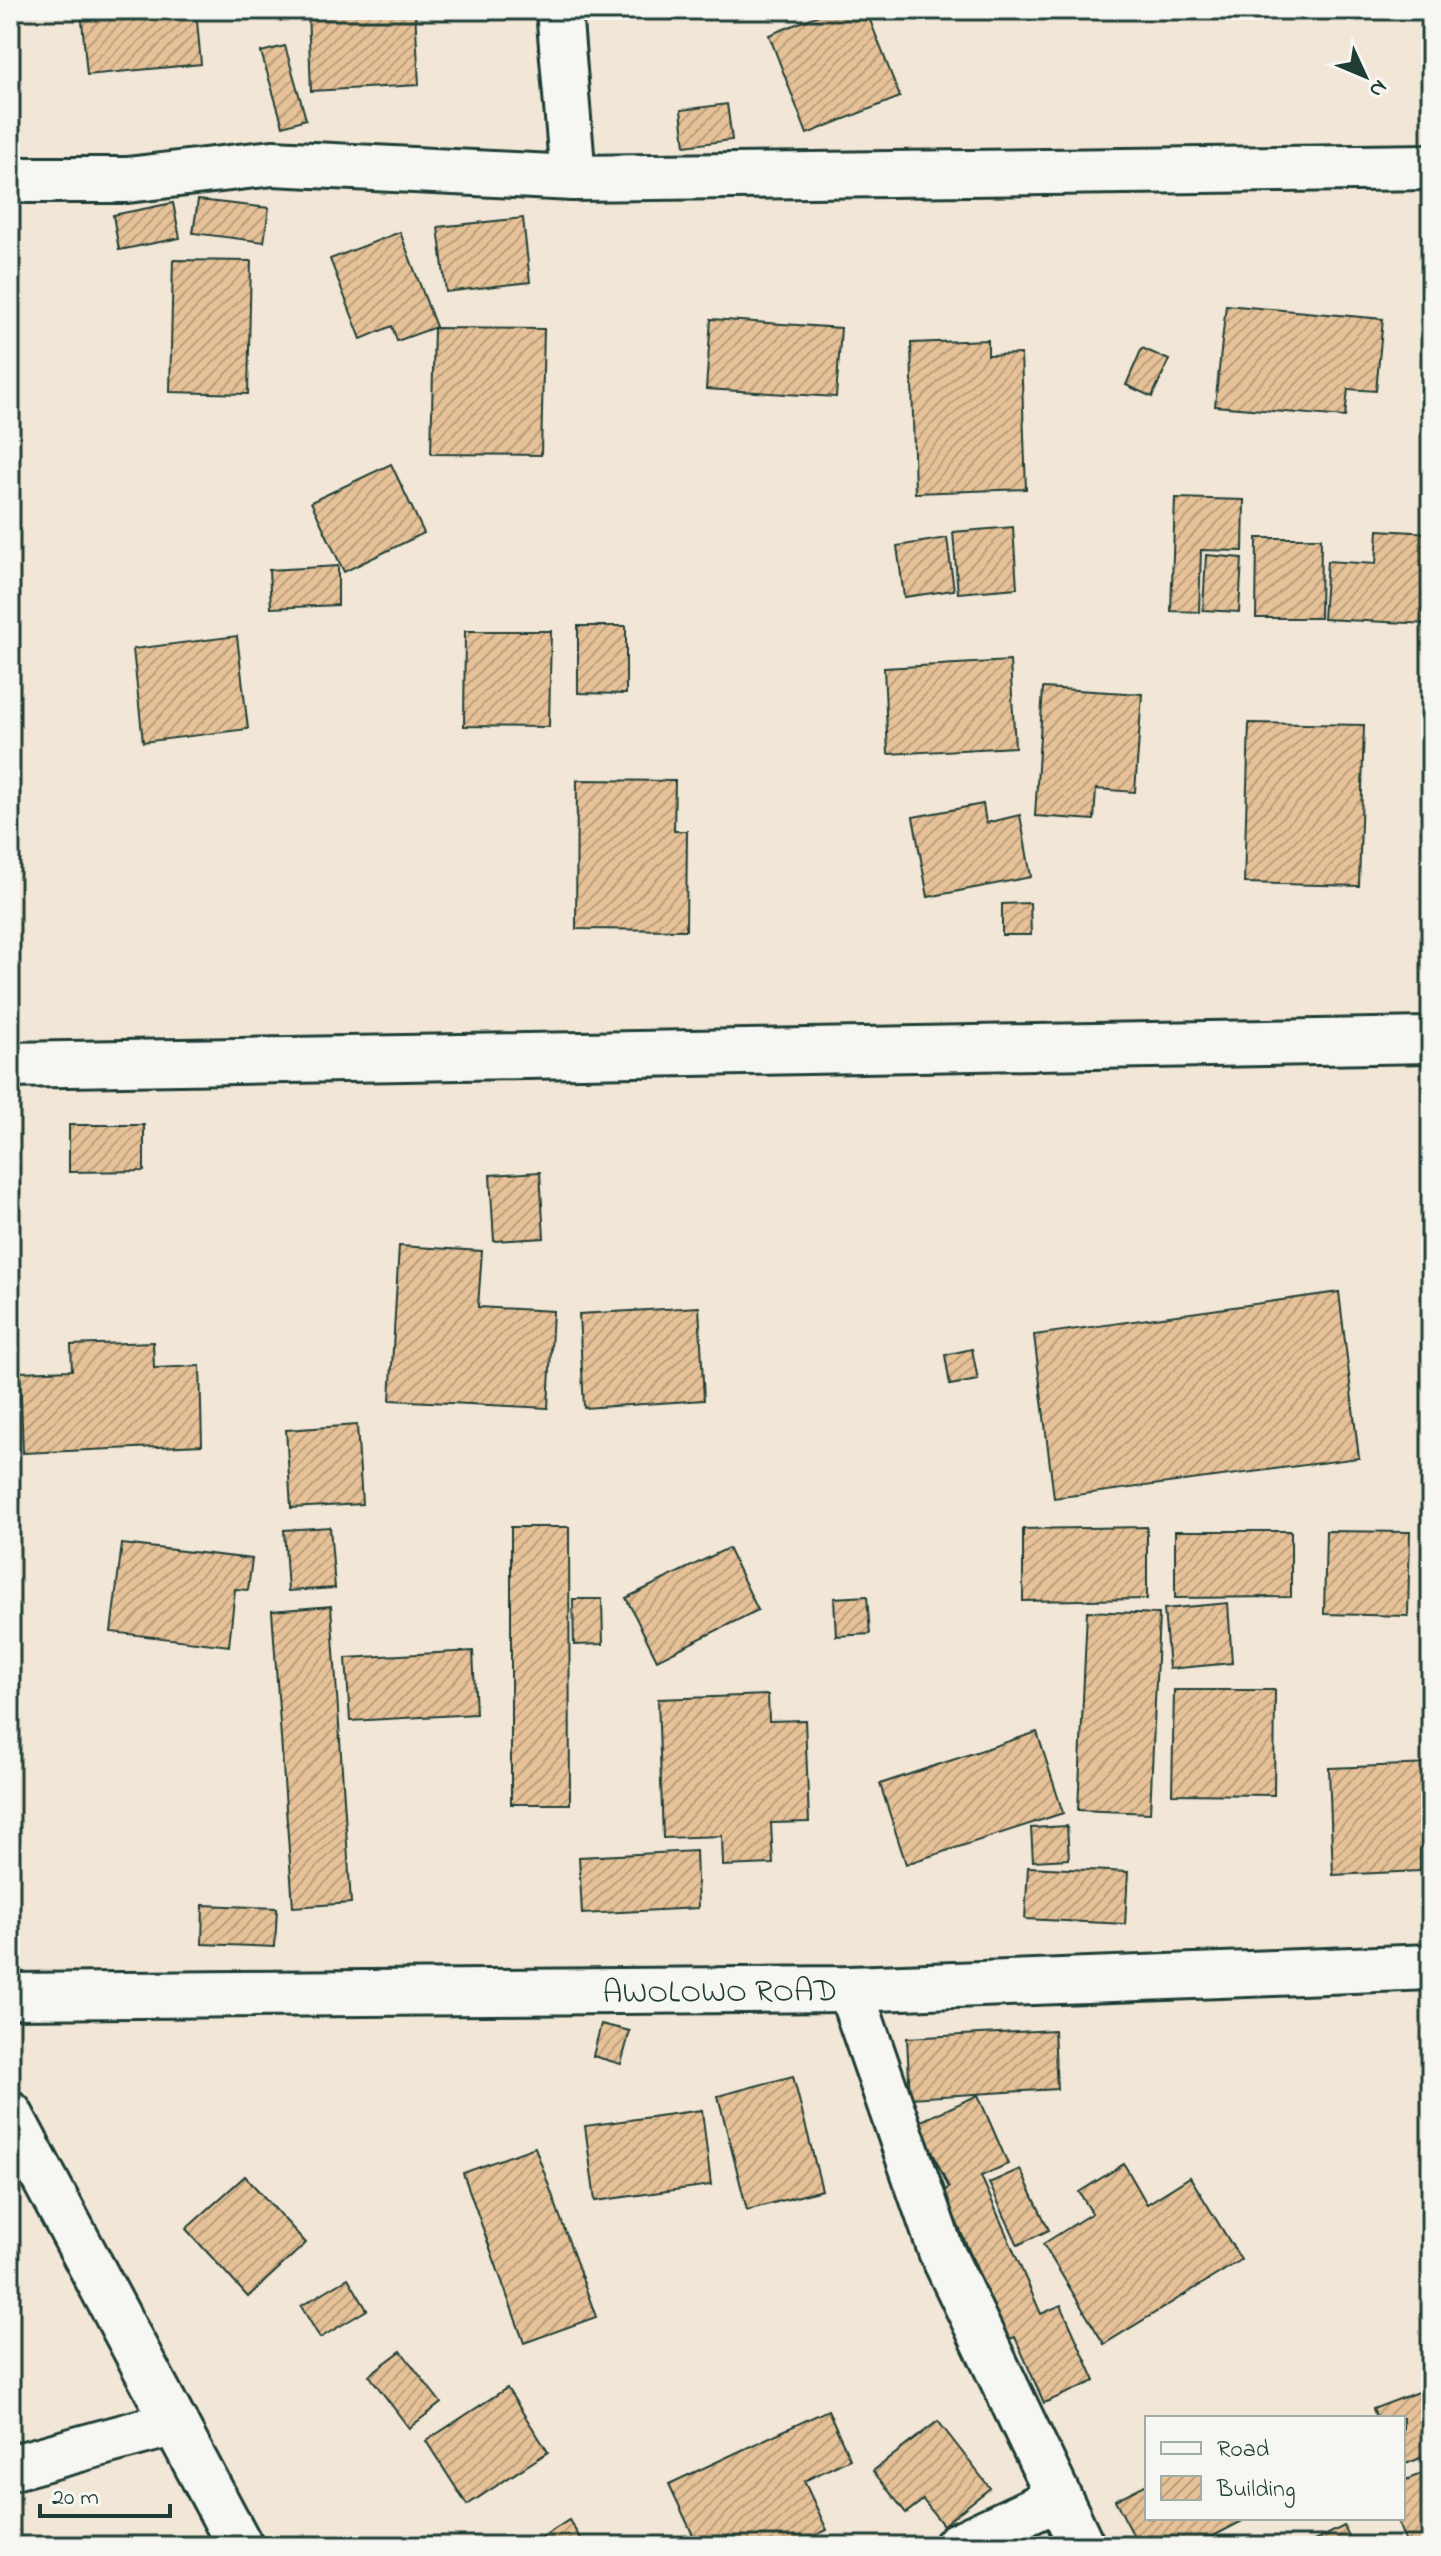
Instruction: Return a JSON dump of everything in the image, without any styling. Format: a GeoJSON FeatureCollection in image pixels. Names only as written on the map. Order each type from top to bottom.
{"type":"FeatureCollection","features":[{"type":"Feature","properties":{"kind":"street"},"geometry":{"type":"LineString","coordinates":[[559,10],[573,178]]}},
{"type":"Feature","properties":{"kind":"street"},"geometry":{"type":"LineString","coordinates":[[10,180],[127,180],[273,163],[573,178],[1431,167]]}},
{"type":"Feature","properties":{"kind":"street"},"geometry":{"type":"LineString","coordinates":[[10,1065],[1431,1040]]}},
{"type":"Feature","properties":{"kind":"street","name":"AWOLOWO ROAD"},"geometry":{"type":"LineString","coordinates":[[10,1996],[850,1989],[1431,1967]]}},
{"type":"Feature","properties":{"kind":"street"},"geometry":{"type":"LineString","coordinates":[[850,1989],[941,2251],[1082,2546]]}},
{"type":"Feature","properties":{"kind":"street"},"geometry":{"type":"LineString","coordinates":[[10,2114],[240,2546]]}},
{"type":"Feature","properties":{"kind":"street"},"geometry":{"type":"LineString","coordinates":[[10,2468],[175,2423]]}},
{"type":"Feature","properties":{"kind":"street"},"geometry":{"type":"LineString","coordinates":[[956,2546],[1058,2498]]}},
{"type":"Feature","properties":{"kind":"building"},"geometry":{"type":"Polygon","coordinates":[[[81,10],[196,10],[201,64],[87,75],[81,10]]]}},
{"type":"Feature","properties":{"kind":"building"},"geometry":{"type":"Polygon","coordinates":[[[308,10],[415,10],[419,85],[311,91],[308,10]]]}},
{"type":"Feature","properties":{"kind":"building"},"geometry":{"type":"Polygon","coordinates":[[[831,10],[866,10],[900,97],[807,134],[769,35],[831,10]]]}},
{"type":"Feature","properties":{"kind":"building"},"geometry":{"type":"Polygon","coordinates":[[[285,46],[306,119],[283,126],[261,52],[285,46]]]}},
{"type":"Feature","properties":{"kind":"building"},"geometry":{"type":"Polygon","coordinates":[[[727,104],[732,140],[685,146],[681,110],[727,104]]]}},
{"type":"Feature","properties":{"kind":"building"},"geometry":{"type":"Polygon","coordinates":[[[198,200],[269,208],[264,242],[193,233],[198,200]]]}},
{"type":"Feature","properties":{"kind":"building"},"geometry":{"type":"Polygon","coordinates":[[[173,203],[180,238],[119,250],[113,215],[173,203]]]}},
{"type":"Feature","properties":{"kind":"building"},"geometry":{"type":"Polygon","coordinates":[[[523,218],[530,282],[446,292],[438,227],[523,218]]]}},
{"type":"Feature","properties":{"kind":"building"},"geometry":{"type":"Polygon","coordinates":[[[400,232],[436,327],[397,341],[392,326],[361,339],[330,259],[400,232]]]}},
{"type":"Feature","properties":{"kind":"building"},"geometry":{"type":"Polygon","coordinates":[[[173,260],[251,261],[248,394],[170,392],[173,260]]]}},
{"type":"Feature","properties":{"kind":"building"},"geometry":{"type":"Polygon","coordinates":[[[1226,305],[1383,319],[1376,391],[1348,389],[1345,417],[1215,406],[1226,305]]]}},
{"type":"Feature","properties":{"kind":"building"},"geometry":{"type":"Polygon","coordinates":[[[711,319],[841,328],[836,397],[706,389],[711,319]]]}},
{"type":"Feature","properties":{"kind":"building"},"geometry":{"type":"Polygon","coordinates":[[[434,328],[544,329],[541,455],[431,454],[434,328]]]}},
{"type":"Feature","properties":{"kind":"building"},"geometry":{"type":"Polygon","coordinates":[[[988,340],[988,355],[1021,354],[1026,489],[915,493],[911,343],[988,340]]]}},
{"type":"Feature","properties":{"kind":"building"},"geometry":{"type":"Polygon","coordinates":[[[1142,348],[1169,360],[1152,397],[1126,385],[1142,348]]]}},
{"type":"Feature","properties":{"kind":"building"},"geometry":{"type":"Polygon","coordinates":[[[391,464],[424,533],[344,572],[311,502],[391,464]]]}},
{"type":"Feature","properties":{"kind":"building"},"geometry":{"type":"Polygon","coordinates":[[[1175,498],[1244,500],[1243,551],[1201,550],[1199,612],[1171,611],[1175,498]]]}},
{"type":"Feature","properties":{"kind":"building"},"geometry":{"type":"Polygon","coordinates":[[[1013,527],[1017,588],[958,593],[953,532],[1013,527]]]}},
{"type":"Feature","properties":{"kind":"building"},"geometry":{"type":"Polygon","coordinates":[[[1378,530],[1431,533],[1429,624],[1323,619],[1327,561],[1376,564],[1378,530]]]}},
{"type":"Feature","properties":{"kind":"building"},"geometry":{"type":"Polygon","coordinates":[[[947,538],[954,590],[904,597],[897,546],[947,538]]]}},
{"type":"Feature","properties":{"kind":"building"},"geometry":{"type":"Polygon","coordinates":[[[1257,538],[1321,538],[1320,618],[1256,618],[1257,538]]]}},
{"type":"Feature","properties":{"kind":"building"},"geometry":{"type":"Polygon","coordinates":[[[1206,555],[1242,558],[1239,612],[1203,610],[1206,555]]]}},
{"type":"Feature","properties":{"kind":"building"},"geometry":{"type":"Polygon","coordinates":[[[338,566],[338,605],[271,608],[269,570],[338,566]]]}},
{"type":"Feature","properties":{"kind":"building"},"geometry":{"type":"Polygon","coordinates":[[[578,626],[626,626],[626,694],[578,693],[578,626]]]}},
{"type":"Feature","properties":{"kind":"building"},"geometry":{"type":"Polygon","coordinates":[[[465,631],[551,631],[549,727],[464,726],[465,631]]]}},
{"type":"Feature","properties":{"kind":"building"},"geometry":{"type":"Polygon","coordinates":[[[237,636],[248,729],[143,742],[133,649],[237,636]]]}},
{"type":"Feature","properties":{"kind":"building"},"geometry":{"type":"Polygon","coordinates":[[[1010,661],[1015,747],[888,754],[884,668],[1010,661]]]}},
{"type":"Feature","properties":{"kind":"building"},"geometry":{"type":"Polygon","coordinates":[[[1043,688],[1142,694],[1135,792],[1096,789],[1094,820],[1035,816],[1043,688]]]}},
{"type":"Feature","properties":{"kind":"building"},"geometry":{"type":"Polygon","coordinates":[[[1249,723],[1364,725],[1359,886],[1244,883],[1249,723]]]}},
{"type":"Feature","properties":{"kind":"building"},"geometry":{"type":"Polygon","coordinates":[[[577,780],[675,781],[674,831],[687,831],[686,930],[576,929],[577,780]]]}},
{"type":"Feature","properties":{"kind":"building"},"geometry":{"type":"Polygon","coordinates":[[[983,804],[986,823],[1020,815],[1031,877],[928,897],[913,817],[983,804]]]}},
{"type":"Feature","properties":{"kind":"building"},"geometry":{"type":"Polygon","coordinates":[[[1030,903],[1031,935],[1002,935],[1002,904],[1030,903]]]}},
{"type":"Feature","properties":{"kind":"building"},"geometry":{"type":"Polygon","coordinates":[[[69,1125],[144,1125],[144,1171],[69,1172],[69,1125]]]}},
{"type":"Feature","properties":{"kind":"building"},"geometry":{"type":"Polygon","coordinates":[[[540,1172],[544,1238],[494,1241],[490,1175],[540,1172]]]}},
{"type":"Feature","properties":{"kind":"building"},"geometry":{"type":"Polygon","coordinates":[[[399,1246],[482,1251],[478,1307],[553,1311],[548,1408],[390,1400],[399,1246]]]}},
{"type":"Feature","properties":{"kind":"building"},"geometry":{"type":"Polygon","coordinates":[[[1339,1292],[1359,1458],[1054,1498],[1034,1335],[1339,1292]]]}},
{"type":"Feature","properties":{"kind":"building"},"geometry":{"type":"Polygon","coordinates":[[[699,1307],[704,1400],[584,1408],[579,1314],[699,1307]]]}},
{"type":"Feature","properties":{"kind":"building"},"geometry":{"type":"Polygon","coordinates":[[[153,1342],[154,1368],[200,1366],[202,1445],[23,1453],[20,1372],[72,1370],[71,1345],[153,1342]]]}},
{"type":"Feature","properties":{"kind":"building"},"geometry":{"type":"Polygon","coordinates":[[[972,1349],[978,1380],[950,1385],[945,1355],[972,1349]]]}},
{"type":"Feature","properties":{"kind":"building"},"geometry":{"type":"Polygon","coordinates":[[[357,1425],[362,1504],[291,1508],[286,1430],[357,1425]]]}},
{"type":"Feature","properties":{"kind":"building"},"geometry":{"type":"Polygon","coordinates":[[[330,1527],[335,1588],[288,1591],[284,1530],[330,1527]]]}},
{"type":"Feature","properties":{"kind":"building"},"geometry":{"type":"Polygon","coordinates":[[[511,1527],[569,1527],[570,1804],[511,1804],[511,1527]]]}},
{"type":"Feature","properties":{"kind":"building"},"geometry":{"type":"Polygon","coordinates":[[[1147,1527],[1147,1599],[1023,1601],[1023,1529],[1147,1527]]]}},
{"type":"Feature","properties":{"kind":"building"},"geometry":{"type":"Polygon","coordinates":[[[1175,1531],[1291,1531],[1291,1597],[1175,1598],[1175,1531]]]}},
{"type":"Feature","properties":{"kind":"building"},"geometry":{"type":"Polygon","coordinates":[[[1326,1531],[1410,1532],[1408,1616],[1324,1614],[1326,1531]]]}},
{"type":"Feature","properties":{"kind":"building"},"geometry":{"type":"Polygon","coordinates":[[[122,1544],[252,1559],[248,1590],[235,1589],[229,1646],[111,1632],[122,1544]]]}},
{"type":"Feature","properties":{"kind":"building"},"geometry":{"type":"Polygon","coordinates":[[[728,1548],[758,1610],[657,1660],[626,1598],[728,1548]]]}},
{"type":"Feature","properties":{"kind":"building"},"geometry":{"type":"Polygon","coordinates":[[[867,1596],[870,1634],[836,1636],[834,1598],[867,1596]]]}},
{"type":"Feature","properties":{"kind":"building"},"geometry":{"type":"Polygon","coordinates":[[[573,1599],[602,1599],[603,1644],[574,1645],[573,1599]]]}},
{"type":"Feature","properties":{"kind":"building"},"geometry":{"type":"Polygon","coordinates":[[[1228,1603],[1232,1663],[1169,1669],[1164,1609],[1228,1603]]]}},
{"type":"Feature","properties":{"kind":"building"},"geometry":{"type":"Polygon","coordinates":[[[331,1606],[351,1903],[293,1907],[272,1611],[331,1606]]]}},
{"type":"Feature","properties":{"kind":"building"},"geometry":{"type":"Polygon","coordinates":[[[1087,1611],[1159,1614],[1150,1813],[1078,1810],[1087,1611]]]}},
{"type":"Feature","properties":{"kind":"building"},"geometry":{"type":"Polygon","coordinates":[[[473,1651],[476,1714],[350,1721],[346,1658],[473,1651]]]}},
{"type":"Feature","properties":{"kind":"building"},"geometry":{"type":"Polygon","coordinates":[[[1174,1690],[1275,1690],[1274,1795],[1172,1794],[1174,1690]]]}},
{"type":"Feature","properties":{"kind":"building"},"geometry":{"type":"Polygon","coordinates":[[[768,1695],[769,1721],[805,1720],[809,1822],[771,1823],[773,1864],[723,1866],[722,1836],[663,1838],[658,1699],[768,1695]]]}},
{"type":"Feature","properties":{"kind":"building"},"geometry":{"type":"Polygon","coordinates":[[[1037,1732],[1063,1813],[906,1864],[880,1784],[1037,1732]]]}},
{"type":"Feature","properties":{"kind":"building"},"geometry":{"type":"Polygon","coordinates":[[[1431,1764],[1431,1849],[1420,1849],[1420,1871],[1333,1875],[1329,1768],[1431,1764]]]}},
{"type":"Feature","properties":{"kind":"building"},"geometry":{"type":"Polygon","coordinates":[[[1067,1826],[1069,1859],[1033,1861],[1031,1828],[1067,1826]]]}},
{"type":"Feature","properties":{"kind":"building"},"geometry":{"type":"Polygon","coordinates":[[[696,1851],[698,1908],[582,1914],[579,1857],[696,1851]]]}},
{"type":"Feature","properties":{"kind":"building"},"geometry":{"type":"Polygon","coordinates":[[[1028,1867],[1128,1872],[1125,1924],[1025,1919],[1028,1867]]]}},
{"type":"Feature","properties":{"kind":"building"},"geometry":{"type":"Polygon","coordinates":[[[203,1905],[277,1908],[275,1947],[202,1944],[203,1905]]]}},
{"type":"Feature","properties":{"kind":"building"},"geometry":{"type":"Polygon","coordinates":[[[601,2024],[630,2031],[621,2064],[593,2056],[601,2024]]]}},
{"type":"Feature","properties":{"kind":"building"},"geometry":{"type":"Polygon","coordinates":[[[1054,2030],[1057,2089],[910,2098],[907,2038],[1054,2030]]]}},
{"type":"Feature","properties":{"kind":"building"},"geometry":{"type":"Polygon","coordinates":[[[793,2076],[822,2190],[747,2210],[718,2096],[793,2076]]]}},
{"type":"Feature","properties":{"kind":"building"},"geometry":{"type":"Polygon","coordinates":[[[978,2095],[1008,2164],[981,2176],[1041,2314],[1061,2305],[1095,2381],[1044,2403],[1015,2337],[1008,2340],[943,2191],[949,2188],[919,2122],[978,2095]]]}},
{"type":"Feature","properties":{"kind":"building"},"geometry":{"type":"Polygon","coordinates":[[[702,2110],[711,2185],[595,2201],[585,2126],[702,2110]]]}},
{"type":"Feature","properties":{"kind":"building"},"geometry":{"type":"Polygon","coordinates":[[[535,2147],[596,2317],[524,2343],[463,2173],[535,2147]]]}},
{"type":"Feature","properties":{"kind":"building"},"geometry":{"type":"Polygon","coordinates":[[[1124,2164],[1147,2204],[1190,2177],[1241,2260],[1104,2344],[1043,2244],[1092,2213],[1079,2192],[1124,2164]]]}},
{"type":"Feature","properties":{"kind":"building"},"geometry":{"type":"Polygon","coordinates":[[[1020,2169],[1049,2230],[1018,2245],[989,2183],[1020,2169]]]}},
{"type":"Feature","properties":{"kind":"building"},"geometry":{"type":"Polygon","coordinates":[[[245,2176],[306,2243],[248,2297],[186,2229],[245,2176]]]}},
{"type":"Feature","properties":{"kind":"building"},"geometry":{"type":"Polygon","coordinates":[[[348,2278],[367,2310],[320,2338],[301,2306],[348,2278]]]}},
{"type":"Feature","properties":{"kind":"building"},"geometry":{"type":"Polygon","coordinates":[[[401,2351],[441,2403],[409,2428],[369,2375],[401,2351]]]}},
{"type":"Feature","properties":{"kind":"building"},"geometry":{"type":"Polygon","coordinates":[[[1431,2387],[1431,2454],[1405,2464],[1405,2416],[1376,2416],[1373,2409],[1431,2387]]]}},
{"type":"Feature","properties":{"kind":"building"},"geometry":{"type":"Polygon","coordinates":[[[507,2388],[548,2452],[467,2505],[426,2441],[507,2388]]]}},
{"type":"Feature","properties":{"kind":"building"},"geometry":{"type":"Polygon","coordinates":[[[828,2410],[850,2459],[804,2481],[827,2530],[792,2546],[698,2546],[669,2484],[828,2410]]]}},
{"type":"Feature","properties":{"kind":"building"},"geometry":{"type":"Polygon","coordinates":[[[938,2421],[990,2488],[943,2525],[923,2500],[906,2513],[873,2471],[938,2421]]]}},
{"type":"Feature","properties":{"kind":"building"},"geometry":{"type":"Polygon","coordinates":[[[1431,2470],[1431,2546],[1407,2546],[1397,2520],[1405,2520],[1405,2480],[1431,2470]]]}},
{"type":"Feature","properties":{"kind":"building"},"geometry":{"type":"Polygon","coordinates":[[[1145,2485],[1145,2520],[1244,2520],[1194,2546],[1139,2546],[1115,2500],[1145,2485]]]}},
{"type":"Feature","properties":{"kind":"building"},"geometry":{"type":"Polygon","coordinates":[[[569,2520],[585,2546],[528,2546],[569,2520]]]}},
{"type":"Feature","properties":{"kind":"building"},"geometry":{"type":"Polygon","coordinates":[[[1344,2526],[1354,2546],[1304,2546],[1344,2526]]]}}]}
